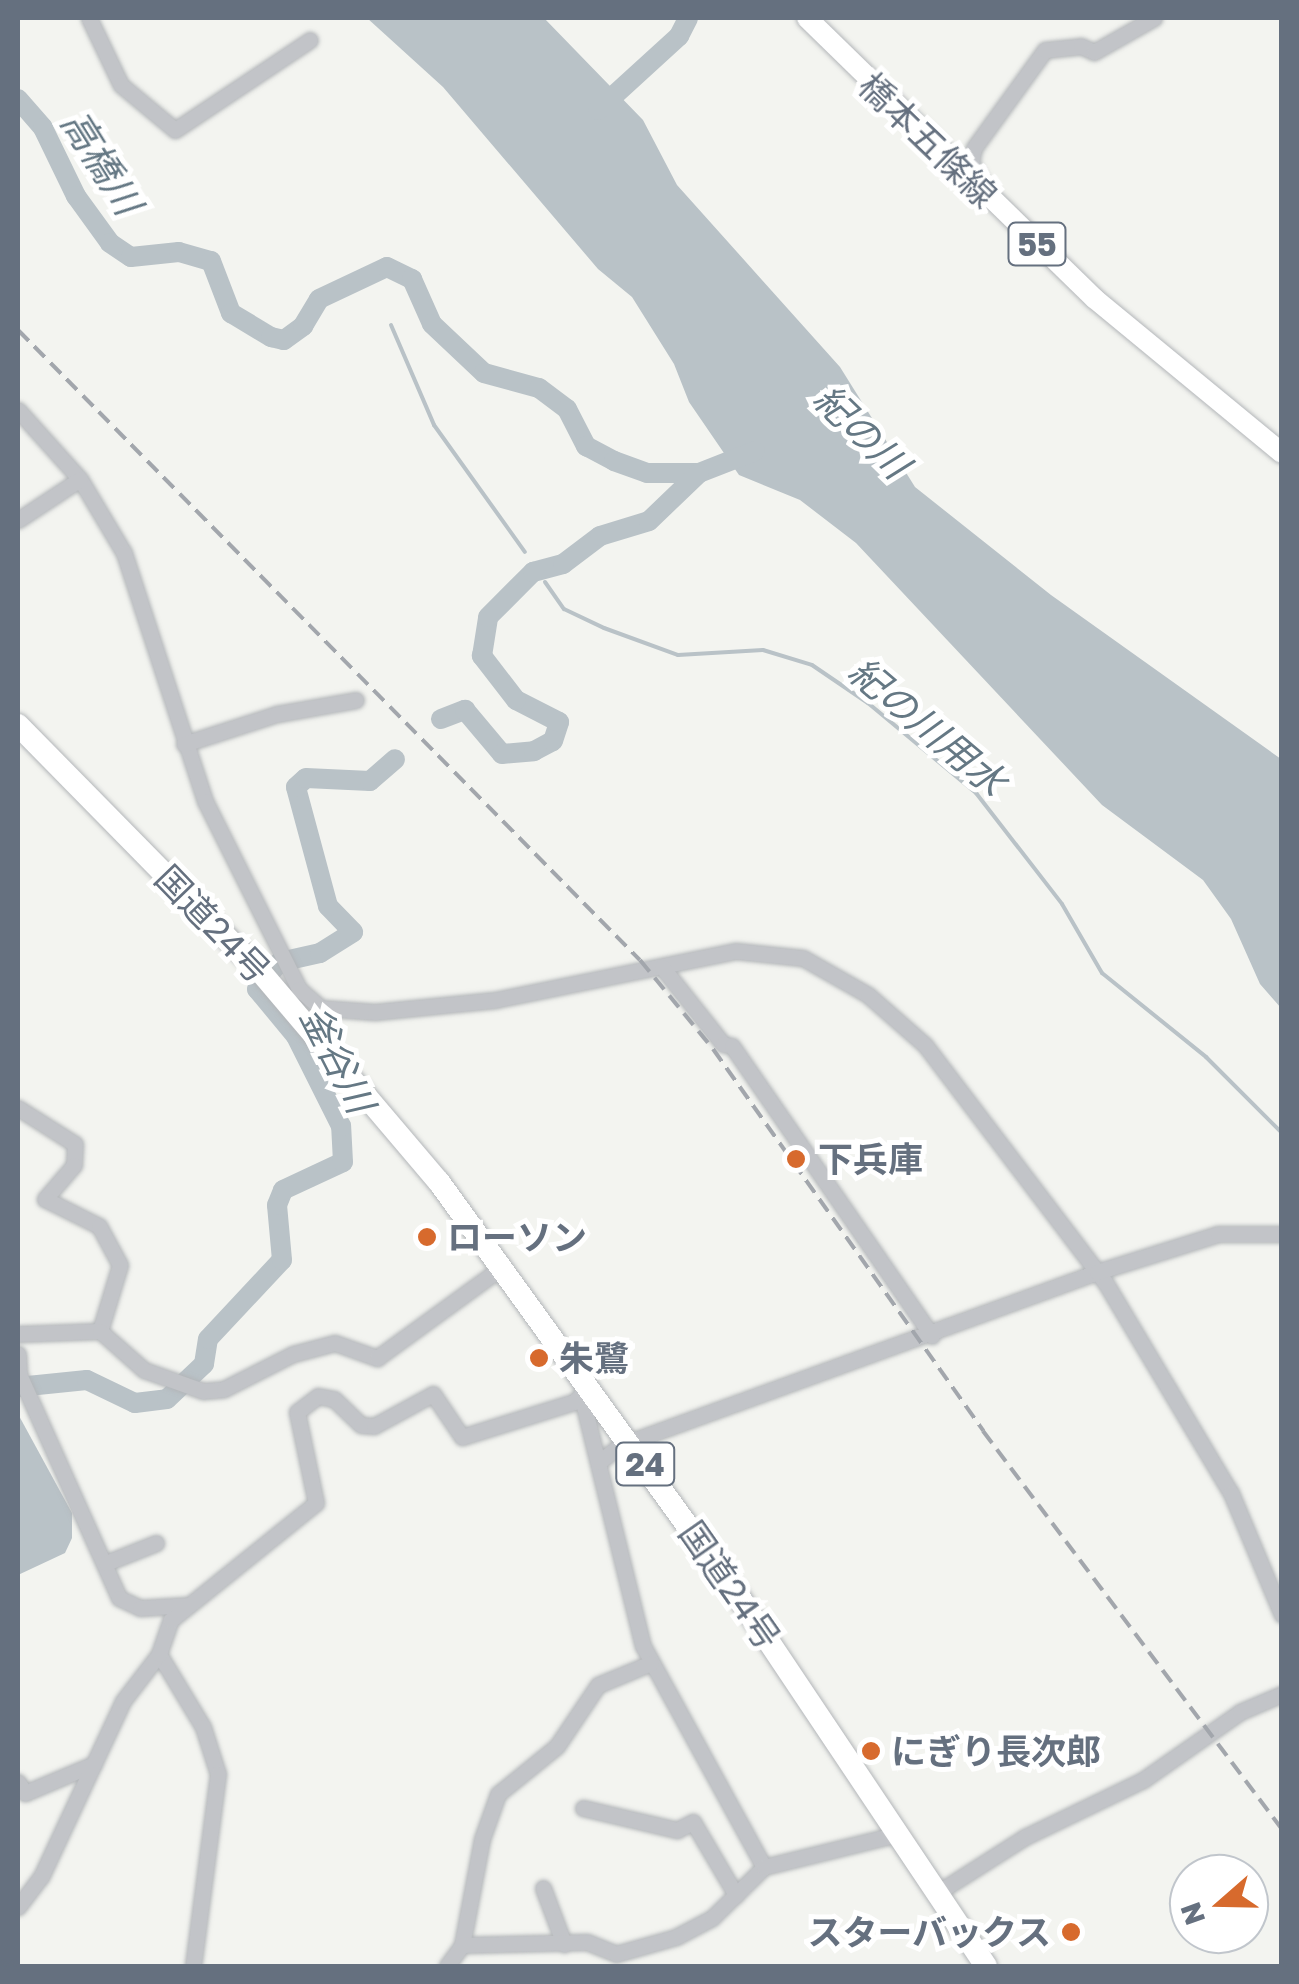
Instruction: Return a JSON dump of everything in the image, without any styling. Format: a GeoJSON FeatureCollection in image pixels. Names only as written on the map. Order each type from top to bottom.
{"type":"FeatureCollection","features":[{"type":"Feature","properties":{"kind":"highway","name":"国道24号"},"geometry":{"type":"LineString","coordinates":[[18,724],[266,978],[383,1113],[502,1268],[585,1390],[630,1442],[986,1966]]}},
{"type":"Feature","properties":{"kind":"main road","name":"橋本五條線"},"geometry":{"type":"LineString","coordinates":[[807,18],[1095,298],[1282,453]]}},
{"type":"Feature","properties":{"kind":"street"},"geometry":{"type":"LineString","coordinates":[[89,18],[121,85],[176,130],[310,40]]}},
{"type":"Feature","properties":{"kind":"street"},"geometry":{"type":"LineString","coordinates":[[981,191],[984,182],[972,164],[974,148],[1045,50],[1081,46],[1094,52],[1154,18]]}},
{"type":"Feature","properties":{"kind":"street"},"geometry":{"type":"LineString","coordinates":[[18,410],[80,479],[134,577],[184,744],[298,989],[321,1008],[375,1012],[495,1000],[592,976],[662,967],[722,952],[803,958],[868,994],[924,1044],[1097,1272],[1231,1494],[1282,1615]]}},
{"type":"Feature","properties":{"kind":"street"},"geometry":{"type":"LineString","coordinates":[[18,520],[80,479]]}},
{"type":"Feature","properties":{"kind":"street"},"geometry":{"type":"LineString","coordinates":[[184,744],[278,714],[356,700]]}},
{"type":"Feature","properties":{"kind":"street"},"geometry":{"type":"LineString","coordinates":[[662,967],[723,1044],[732,1046],[932,1336]]}},
{"type":"Feature","properties":{"kind":"street"},"geometry":{"type":"LineString","coordinates":[[18,1108],[75,1144],[74,1166],[45,1199],[99,1226],[120,1265],[100,1331]]}},
{"type":"Feature","properties":{"kind":"street"},"geometry":{"type":"LineString","coordinates":[[599,1462],[630,1442],[932,1336],[1097,1272],[1218,1234],[1282,1234]]}},
{"type":"Feature","properties":{"kind":"street"},"geometry":{"type":"LineString","coordinates":[[18,1334],[100,1331],[144,1370],[181,1384],[224,1390],[293,1354],[335,1343],[376,1358],[502,1268]]}},
{"type":"Feature","properties":{"kind":"street"},"geometry":{"type":"LineString","coordinates":[[18,1354],[19,1374],[119,1598],[140,1608],[189,1605]]}},
{"type":"Feature","properties":{"kind":"street"},"geometry":{"type":"LineString","coordinates":[[585,1390],[599,1462],[651,1663],[764,1867]]}},
{"type":"Feature","properties":{"kind":"street"},"geometry":{"type":"LineString","coordinates":[[18,1907],[41,1877],[123,1702],[160,1654],[171,1620],[316,1503],[296,1412],[318,1396],[374,1426],[433,1394],[462,1437],[574,1402],[585,1390]]}},
{"type":"Feature","properties":{"kind":"street"},"geometry":{"type":"LineString","coordinates":[[106,1564],[156,1544]]}},
{"type":"Feature","properties":{"kind":"street"},"geometry":{"type":"LineString","coordinates":[[160,1654],[203,1727],[218,1774],[193,1966]]}},
{"type":"Feature","properties":{"kind":"street"},"geometry":{"type":"LineString","coordinates":[[448,1966],[462,1945],[482,1839],[498,1794],[557,1746],[598,1685],[651,1663]]}},
{"type":"Feature","properties":{"kind":"street"},"geometry":{"type":"LineString","coordinates":[[937,1892],[1026,1838],[1143,1780],[1240,1712],[1282,1694]]}},
{"type":"Feature","properties":{"kind":"street"},"geometry":{"type":"LineString","coordinates":[[18,1782],[25,1793],[94,1764]]}},
{"type":"Feature","properties":{"kind":"street"},"geometry":{"type":"LineString","coordinates":[[582,1808],[676,1830],[693,1822],[736,1895]]}},
{"type":"Feature","properties":{"kind":"street"},"geometry":{"type":"LineString","coordinates":[[462,1945],[586,1942],[616,1954],[676,1937],[736,1895],[764,1867],[898,1834]]}},
{"type":"Feature","properties":{"kind":"street"},"geometry":{"type":"LineString","coordinates":[[543,1888],[564,1944]]}},
{"type":"Feature","properties":{"kind":"water","name":"紀の川"},"geometry":{"type":"Polygon","coordinates":[[[367,18],[544,18],[643,120],[677,185],[840,367],[915,487],[1051,595],[1281,759],[1281,1008],[1260,984],[1231,919],[1203,880],[1102,805],[856,543],[800,500],[739,475],[689,402],[674,364],[632,297],[598,269],[443,87],[367,18]]]}},
{"type":"Feature","properties":{"kind":"water"},"geometry":{"type":"Polygon","coordinates":[[[18,1414],[72,1513],[72,1538],[65,1553],[18,1575],[18,1414]]]}},
{"type":"Feature","properties":{"kind":"waterway"},"geometry":{"type":"LineString","coordinates":[[598,110],[679,36],[688,18]]}},
{"type":"Feature","properties":{"kind":"waterway","name":"高橋川"},"geometry":{"type":"LineString","coordinates":[[18,99],[43,128],[76,196],[110,243],[131,257],[179,252],[211,261],[231,313],[271,337],[284,340],[303,326],[319,299],[387,267],[412,279],[432,324],[484,373],[539,388],[567,409],[586,446],[614,461],[647,473],[699,473],[755,451]]}},
{"type":"Feature","properties":{"kind":"waterway","name":"紀の川用水"},"geometry":{"type":"LineString","coordinates":[[391,325],[434,425],[525,552]]}},
{"type":"Feature","properties":{"kind":"waterway","name":"釜谷川"},"geometry":{"type":"LineString","coordinates":[[441,719],[465,710],[502,754],[534,751],[553,741],[559,722],[516,700],[482,656],[488,617],[533,572],[563,564],[600,536],[649,521],[699,473]]}},
{"type":"Feature","properties":{"kind":"waterway","name":"紀の川用水"},"geometry":{"type":"LineString","coordinates":[[545,582],[564,609],[604,628],[678,655],[763,650],[812,665],[868,703],[976,793],[1062,904],[1102,973],[1206,1057],[1282,1133]]}},
{"type":"Feature","properties":{"kind":"waterway","name":"釜谷川"},"geometry":{"type":"LineString","coordinates":[[18,1387],[87,1380],[135,1403],[167,1399],[204,1364],[208,1339],[282,1260],[277,1205],[283,1190],[343,1162],[341,1126],[296,1036],[257,989],[280,962],[320,953],[353,932],[328,906],[296,787],[306,778],[370,781],[395,759]]}},
{"type":"Feature","properties":{"kind":"railway"},"geometry":{"type":"LineString","coordinates":[[18,330],[640,960],[713,1049],[983,1431],[1282,1829]]}},
{"type":"Feature","properties":{"kind":"place","name":"下兵庫"},"geometry":{"type":"Point","coordinates":[796,1159]}},
{"type":"Feature","properties":{"kind":"place","name":"ローソン"},"geometry":{"type":"Point","coordinates":[427,1237]}},
{"type":"Feature","properties":{"kind":"place","name":"朱鷺"},"geometry":{"type":"Point","coordinates":[539,1358]}},
{"type":"Feature","properties":{"kind":"place","name":"にぎり長次郎"},"geometry":{"type":"Point","coordinates":[871,1751]}},
{"type":"Feature","properties":{"kind":"place","name":"スターバックス"},"geometry":{"type":"Point","coordinates":[1071,1932]}}]}
